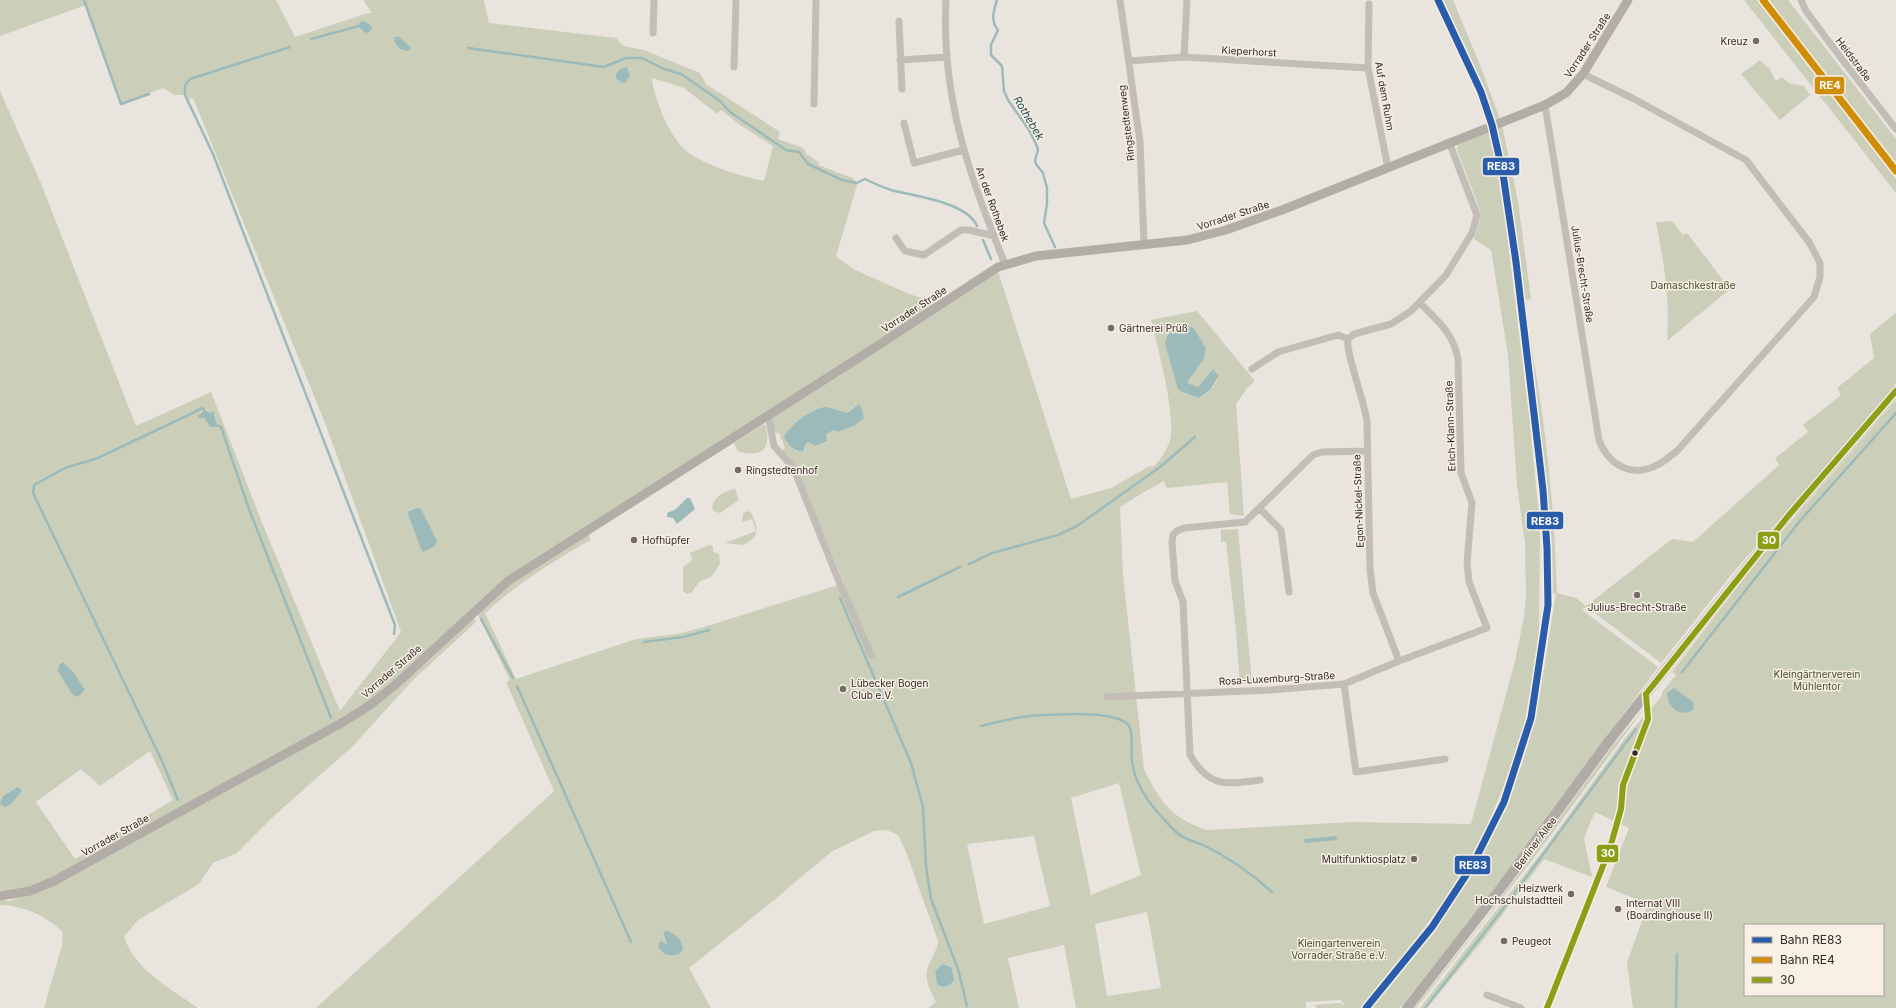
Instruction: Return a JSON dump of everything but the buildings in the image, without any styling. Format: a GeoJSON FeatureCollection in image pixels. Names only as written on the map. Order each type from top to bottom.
{"type":"FeatureCollection","features":[{"type":"Feature","properties":{"kind":"main road","name":"Berliner Allee"},"geometry":{"type":"LineString","coordinates":[[1407,1008],[1504,884],[1609,741],[1646,694],[1789,515],[1896,391]]}},
{"type":"Feature","properties":{"kind":"street"},"geometry":{"type":"LineString","coordinates":[[653,33],[654,0]]}},
{"type":"Feature","properties":{"kind":"street"},"geometry":{"type":"LineString","coordinates":[[734,67],[736,0]]}},
{"type":"Feature","properties":{"kind":"street"},"geometry":{"type":"LineString","coordinates":[[814,104],[816,0]]}},
{"type":"Feature","properties":{"kind":"street","name":"An der Rothebek"},"geometry":{"type":"LineString","coordinates":[[946,0],[947,58],[950,93],[963,150],[1005,264]]}},
{"type":"Feature","properties":{"kind":"street","name":"Ringstedtenweg"},"geometry":{"type":"LineString","coordinates":[[1120,0],[1140,142],[1144,244]]}},
{"type":"Feature","properties":{"kind":"street"},"geometry":{"type":"LineString","coordinates":[[1184,58],[1187,0]]}},
{"type":"Feature","properties":{"kind":"street","name":"Vorrader Straße"},"geometry":{"type":"LineString","coordinates":[[0,896],[30,891],[54,881],[345,721],[370,705],[394,686],[508,581],[1005,264],[1036,256],[1187,240],[1226,230],[1282,210],[1449,142],[1545,105],[1566,93],[1583,74],[1628,0]]}},
{"type":"Feature","properties":{"kind":"street","name":"Heidstraße"},"geometry":{"type":"LineString","coordinates":[[1801,0],[1806,11],[1896,129]]}},
{"type":"Feature","properties":{"kind":"street","name":"Auf dem Ruhm"},"geometry":{"type":"LineString","coordinates":[[1369,4],[1368,68],[1388,168]]}},
{"type":"Feature","properties":{"kind":"street"},"geometry":{"type":"LineString","coordinates":[[899,21],[902,89]]}},
{"type":"Feature","properties":{"kind":"street"},"geometry":{"type":"LineString","coordinates":[[900,60],[947,58]]}},
{"type":"Feature","properties":{"kind":"street","name":"Kieperhorst"},"geometry":{"type":"LineString","coordinates":[[1128,61],[1184,58],[1368,68]]}},
{"type":"Feature","properties":{"kind":"street","name":"Julius-Brecht-Straße"},"geometry":{"type":"LineString","coordinates":[[1545,105],[1599,440],[1604,452],[1613,462],[1627,470],[1640,470],[1659,465],[1677,451],[1814,297],[1820,277],[1820,263],[1797,224],[1746,160],[1634,99],[1583,74]]}},
{"type":"Feature","properties":{"kind":"street"},"geometry":{"type":"LineString","coordinates":[[904,123],[914,163],[963,150]]}},
{"type":"Feature","properties":{"kind":"street"},"geometry":{"type":"LineString","coordinates":[[1252,369],[1278,352],[1338,335],[1348,339],[1354,334],[1391,324],[1402,318],[1420,303],[1446,275],[1472,233],[1478,215],[1449,142]]}},
{"type":"Feature","properties":{"kind":"street"},"geometry":{"type":"LineString","coordinates":[[896,238],[905,250],[924,255],[961,230],[969,230],[994,236]]}},
{"type":"Feature","properties":{"kind":"street","name":"Erich-Klann-Straße"},"geometry":{"type":"LineString","coordinates":[[1420,303],[1447,331],[1455,345],[1458,359],[1461,473],[1472,503],[1467,563],[1468,576],[1487,628]]}},
{"type":"Feature","properties":{"kind":"street","name":"Egon-Nickel-Straße"},"geometry":{"type":"LineString","coordinates":[[1348,339],[1348,349],[1366,411],[1370,569],[1373,592],[1399,660]]}},
{"type":"Feature","properties":{"kind":"street"},"geometry":{"type":"LineString","coordinates":[[768,415],[774,446],[793,467],[840,584],[871,655]]}},
{"type":"Feature","properties":{"kind":"street"},"geometry":{"type":"LineString","coordinates":[[1260,780],[1225,784],[1214,781],[1195,764],[1190,754],[1183,602],[1174,576],[1173,535],[1177,531],[1184,528],[1245,522],[1260,510],[1313,455],[1322,452],[1366,451]]}},
{"type":"Feature","properties":{"kind":"street"},"geometry":{"type":"LineString","coordinates":[[1260,510],[1281,530],[1288,592]]}},
{"type":"Feature","properties":{"kind":"street","name":"Rosa-Luxemburg-Straße"},"geometry":{"type":"LineString","coordinates":[[1107,697],[1188,692],[1270,690],[1344,684],[1399,660],[1487,628]]}},
{"type":"Feature","properties":{"kind":"street"},"geometry":{"type":"LineString","coordinates":[[1344,684],[1356,772],[1445,759]]}},
{"type":"Feature","properties":{"kind":"street"},"geometry":{"type":"LineString","coordinates":[[1547,1008],[1610,848],[1621,809],[1623,785],[1648,719],[1646,694]]}},
{"type":"Feature","properties":{"kind":"street"},"geometry":{"type":"LineString","coordinates":[[1487,995],[1521,1008]]}},
{"type":"Feature","properties":{"kind":"green space","name":"Kleingartenverein Vorrader Straße e.V."},"geometry":{"type":"Polygon","coordinates":[[[0,0],[276,0],[295,37],[372,13],[363,0],[484,0],[489,23],[616,38],[623,46],[644,50],[700,73],[706,84],[780,132],[778,139],[804,148],[806,154],[819,162],[818,165],[853,178],[857,185],[836,256],[853,269],[909,294],[931,301],[940,310],[997,268],[1071,499],[1111,488],[1152,465],[1151,468],[1162,456],[1170,440],[1171,414],[1162,364],[1151,320],[1197,311],[1255,381],[1247,388],[1236,404],[1244,516],[1230,514],[1227,482],[1167,488],[1164,481],[1120,507],[1123,574],[1144,769],[1161,800],[1175,814],[1184,820],[1207,830],[1352,822],[1471,824],[1515,661],[1524,617],[1526,598],[1525,543],[1517,485],[1508,355],[1491,250],[1474,239],[1481,215],[1457,150],[1458,145],[1488,131],[1496,165],[1505,217],[1529,415],[1540,526],[1539,638],[1523,733],[1505,783],[1484,834],[1447,896],[1413,944],[1361,1008],[1317,1008],[1314,1005],[1340,1003],[1345,1007],[1341,1000],[1306,1002],[1306,1008],[1076,1008],[1064,945],[1008,958],[1019,1008],[928,1008],[936,1002],[929,987],[926,974],[938,941],[906,852],[898,835],[887,830],[874,831],[831,852],[772,902],[689,968],[711,1008],[316,1008],[554,791],[506,682],[510,680],[477,613],[473,616],[476,622],[413,680],[353,746],[275,815],[237,853],[213,863],[199,884],[138,920],[124,937],[129,949],[145,969],[155,978],[198,1008],[44,1008],[62,945],[63,932],[34,912],[18,907],[0,905],[0,899],[9,901],[43,890],[40,888],[17,894],[0,896],[0,91],[40,181],[136,426],[211,392],[263,525],[340,711],[401,632],[325,423],[193,98],[187,100],[185,95],[175,95],[163,88],[121,104],[86,5],[0,36],[0,0]],[[652,78],[656,97],[664,119],[676,139],[689,153],[705,162],[725,170],[764,181],[773,146],[740,125],[721,110],[717,114],[684,88],[652,78]],[[1183,324],[1169,333],[1165,342],[1177,387],[1180,391],[1199,398],[1211,389],[1219,376],[1213,369],[1198,387],[1189,385],[1188,381],[1204,359],[1206,348],[1194,328],[1183,324]],[[857,404],[848,413],[824,407],[807,415],[792,428],[785,437],[788,443],[797,450],[803,452],[805,445],[808,442],[815,446],[827,441],[826,434],[834,430],[837,432],[854,426],[864,418],[862,408],[857,404]],[[204,410],[200,413],[199,418],[204,418],[210,427],[219,426],[216,422],[214,412],[212,411],[210,413],[204,410]],[[770,418],[588,533],[591,540],[523,583],[485,613],[516,679],[636,639],[677,634],[704,627],[844,583],[795,466],[781,451],[785,448],[779,433],[774,433],[770,418]],[[150,751],[100,786],[81,769],[36,802],[75,859],[173,800],[150,751]],[[1119,783],[1071,798],[1091,895],[1141,875],[1119,783]],[[1034,836],[967,844],[984,924],[1050,906],[1034,836]],[[1147,912],[1095,924],[1107,996],[1161,988],[1147,912]],[[666,930],[663,933],[667,945],[660,941],[658,946],[664,954],[667,955],[679,954],[683,950],[680,940],[666,930]],[[942,964],[935,971],[937,984],[944,987],[954,980],[951,967],[942,964]]]}},
{"type":"Feature","properties":{"kind":"green space"},"geometry":{"type":"Polygon","coordinates":[[[1443,0],[1453,0],[1480,65],[1502,125],[1518,201],[1531,299],[1526,300],[1528,326],[1541,405],[1549,476],[1555,546],[1557,593],[1576,598],[1586,606],[1672,539],[1693,542],[1779,465],[1775,458],[1808,432],[1803,425],[1841,395],[1837,388],[1874,358],[1870,334],[1896,313],[1896,383],[1731,575],[1661,663],[1587,607],[1582,610],[1658,667],[1501,881],[1400,1008],[1372,1008],[1398,977],[1446,913],[1487,845],[1504,809],[1519,772],[1531,733],[1542,681],[1556,593],[1551,595],[1551,552],[1545,476],[1512,206],[1501,143],[1481,80],[1443,0]]]}},
{"type":"Feature","properties":{"kind":"green space"},"geometry":{"type":"Polygon","coordinates":[[[1744,0],[1757,0],[1896,179],[1896,193],[1744,0]]]}},
{"type":"Feature","properties":{"kind":"green space"},"geometry":{"type":"Polygon","coordinates":[[[1769,0],[1788,0],[1896,139],[1896,166],[1769,0]]]}},
{"type":"Feature","properties":{"kind":"green space"},"geometry":{"type":"Polygon","coordinates":[[[1760,60],[1769,68],[1776,81],[1782,77],[1789,83],[1804,86],[1810,95],[1780,120],[1741,74],[1760,60]]]}},
{"type":"Feature","properties":{"kind":"green space","name":"Damaschkestraße"},"geometry":{"type":"Polygon","coordinates":[[[1672,221],[1683,235],[1687,233],[1730,289],[1667,341],[1668,311],[1666,281],[1656,222],[1672,221]]]}},
{"type":"Feature","properties":{"kind":"green space","name":"Kleingärtnerverein Mühlentor"},"geometry":{"type":"Polygon","coordinates":[[[1896,400],[1896,1008],[1633,1008],[1627,963],[1648,904],[1606,887],[1629,828],[1595,812],[1584,838],[1592,877],[1544,859],[1484,939],[1427,1008],[1420,1008],[1539,856],[1626,737],[1661,697],[1663,691],[1676,675],[1672,672],[1770,546],[1896,400]]]}},
{"type":"Feature","properties":{"kind":"green space"},"geometry":{"type":"Polygon","coordinates":[[[765,424],[767,439],[764,450],[754,454],[738,451],[734,443],[765,424]]]}},
{"type":"Feature","properties":{"kind":"green space"},"geometry":{"type":"Polygon","coordinates":[[[735,489],[739,500],[720,513],[713,511],[713,503],[719,496],[727,491],[735,489]]]}},
{"type":"Feature","properties":{"kind":"green space"},"geometry":{"type":"Polygon","coordinates":[[[749,511],[755,522],[756,531],[752,519],[742,522],[743,513],[749,511]]]}},
{"type":"Feature","properties":{"kind":"green space"},"geometry":{"type":"Polygon","coordinates":[[[1238,529],[1252,683],[1240,684],[1236,631],[1226,542],[1221,542],[1221,530],[1238,529]]]}},
{"type":"Feature","properties":{"kind":"green space"},"geometry":{"type":"Polygon","coordinates":[[[756,531],[755,536],[743,545],[725,543],[756,531]]]}},
{"type":"Feature","properties":{"kind":"green space"},"geometry":{"type":"Polygon","coordinates":[[[709,545],[713,546],[713,552],[719,554],[720,564],[711,577],[699,582],[692,592],[687,594],[683,591],[683,567],[692,560],[690,553],[709,545]]]}},
{"type":"Feature","properties":{"kind":"green space"},"geometry":{"type":"Polygon","coordinates":[[[1643,710],[1530,863],[1416,1008],[1414,1008],[1487,917],[1614,744],[1643,710]]]}},
{"type":"Feature","properties":{"kind":"water"},"geometry":{"type":"Polygon","coordinates":[[[363,21],[371,25],[372,29],[368,33],[364,32],[359,26],[360,22],[363,21]]]}},
{"type":"Feature","properties":{"kind":"water"},"geometry":{"type":"Polygon","coordinates":[[[398,36],[411,48],[408,51],[400,49],[397,45],[394,38],[398,36]]]}},
{"type":"Feature","properties":{"kind":"water"},"geometry":{"type":"Polygon","coordinates":[[[627,67],[630,76],[626,82],[622,83],[616,78],[616,74],[620,69],[627,67]]]}},
{"type":"Feature","properties":{"kind":"water"},"geometry":{"type":"Polygon","coordinates":[[[1183,324],[1194,328],[1206,348],[1204,359],[1188,381],[1189,384],[1198,387],[1213,369],[1219,376],[1210,390],[1199,398],[1180,391],[1177,387],[1165,343],[1169,333],[1183,324]]]}},
{"type":"Feature","properties":{"kind":"water"},"geometry":{"type":"Polygon","coordinates":[[[858,404],[862,408],[864,418],[854,426],[837,432],[834,430],[826,434],[827,441],[815,446],[808,442],[805,445],[803,452],[792,447],[784,437],[796,423],[813,411],[826,407],[848,413],[858,404]]]}},
{"type":"Feature","properties":{"kind":"water"},"geometry":{"type":"Polygon","coordinates":[[[204,410],[210,413],[212,411],[214,412],[216,422],[219,426],[210,427],[204,418],[199,418],[198,416],[204,410]]]}},
{"type":"Feature","properties":{"kind":"water"},"geometry":{"type":"Polygon","coordinates":[[[687,498],[690,498],[695,509],[677,524],[673,518],[667,517],[667,513],[676,509],[687,498]]]}},
{"type":"Feature","properties":{"kind":"water"},"geometry":{"type":"Polygon","coordinates":[[[418,508],[421,509],[437,541],[435,546],[423,552],[408,514],[409,511],[418,508]]]}},
{"type":"Feature","properties":{"kind":"water"},"geometry":{"type":"Polygon","coordinates":[[[63,662],[74,673],[85,690],[77,697],[72,694],[58,671],[59,665],[63,662]]]}},
{"type":"Feature","properties":{"kind":"water"},"geometry":{"type":"Polygon","coordinates":[[[1674,688],[1693,702],[1694,709],[1684,713],[1672,707],[1669,703],[1667,693],[1674,688]]]}},
{"type":"Feature","properties":{"kind":"water"},"geometry":{"type":"Polygon","coordinates":[[[18,787],[22,791],[11,804],[5,807],[0,804],[3,796],[18,787]]]}},
{"type":"Feature","properties":{"kind":"water"},"geometry":{"type":"Polygon","coordinates":[[[1336,836],[1337,840],[1305,843],[1304,839],[1336,836]]]}},
{"type":"Feature","properties":{"kind":"water"},"geometry":{"type":"Polygon","coordinates":[[[666,930],[678,937],[682,943],[683,950],[679,954],[664,954],[658,946],[660,941],[667,944],[663,933],[666,930]]]}},
{"type":"Feature","properties":{"kind":"water"},"geometry":{"type":"Polygon","coordinates":[[[942,964],[951,967],[954,980],[944,987],[937,984],[935,971],[942,964]]]}},
{"type":"Feature","properties":{"kind":"waterway"},"geometry":{"type":"LineString","coordinates":[[84,0],[121,104],[149,94]]}},
{"type":"Feature","properties":{"kind":"waterway","name":"Rothebek"},"geometry":{"type":"LineString","coordinates":[[997,0],[993,19],[998,30],[991,45],[991,55],[1002,66],[1004,91],[1008,100],[1029,130],[1036,144],[1038,150],[1035,160],[1036,164],[1043,173],[1047,188],[1047,204],[1044,223],[1055,247]]}},
{"type":"Feature","properties":{"kind":"waterway"},"geometry":{"type":"LineString","coordinates":[[311,39],[359,26]]}},
{"type":"Feature","properties":{"kind":"waterway"},"geometry":{"type":"LineString","coordinates":[[290,47],[190,79],[185,85],[185,95],[213,154],[395,625],[394,634]]}},
{"type":"Feature","properties":{"kind":"waterway"},"geometry":{"type":"LineString","coordinates":[[468,48],[604,67],[626,58],[642,58],[664,69],[681,74],[720,101],[730,112],[786,150],[799,152],[808,164],[842,180],[857,183],[865,179],[891,190],[939,201],[963,211],[977,226]]}},
{"type":"Feature","properties":{"kind":"waterway"},"geometry":{"type":"LineString","coordinates":[[983,240],[991,259]]}},
{"type":"Feature","properties":{"kind":"waterway"},"geometry":{"type":"LineString","coordinates":[[178,800],[161,759],[33,493],[34,485],[65,468],[98,458],[203,408],[204,410]]}},
{"type":"Feature","properties":{"kind":"waterway"},"geometry":{"type":"LineString","coordinates":[[1682,672],[1799,522],[1896,413]]}},
{"type":"Feature","properties":{"kind":"waterway"},"geometry":{"type":"LineString","coordinates":[[219,426],[221,427],[249,509],[331,718]]}},
{"type":"Feature","properties":{"kind":"waterway"},"geometry":{"type":"LineString","coordinates":[[969,564],[992,553],[1058,535],[1077,526],[1160,467],[1195,437]]}},
{"type":"Feature","properties":{"kind":"waterway"},"geometry":{"type":"LineString","coordinates":[[898,597],[960,567]]}},
{"type":"Feature","properties":{"kind":"waterway"},"geometry":{"type":"LineString","coordinates":[[840,598],[911,763],[923,807],[926,866],[931,899],[958,969],[967,1006]]}},
{"type":"Feature","properties":{"kind":"waterway"},"geometry":{"type":"LineString","coordinates":[[481,619],[513,678]]}},
{"type":"Feature","properties":{"kind":"waterway"},"geometry":{"type":"LineString","coordinates":[[644,642],[683,637],[709,630]]}},
{"type":"Feature","properties":{"kind":"waterway"},"geometry":{"type":"LineString","coordinates":[[517,686],[631,942]]}},
{"type":"Feature","properties":{"kind":"waterway"},"geometry":{"type":"LineString","coordinates":[[981,726],[1025,717],[1069,714],[1101,715],[1125,722],[1130,728],[1131,732],[1132,761],[1137,781],[1154,808],[1179,835],[1205,846],[1232,861],[1272,892]]}},
{"type":"Feature","properties":{"kind":"waterway"},"geometry":{"type":"LineString","coordinates":[[1425,1008],[1499,914],[1636,729]]}},
{"type":"Feature","properties":{"kind":"waterway"},"geometry":{"type":"LineString","coordinates":[[1676,1008],[1677,954]]}},
{"type":"Feature","properties":{"kind":"rail line","name":"RE83"},"geometry":{"type":"LineString","coordinates":[[1366,1008],[1432,927],[1472,866],[1504,802],[1531,718],[1548,605],[1547,548],[1543,490],[1516,262],[1503,174],[1492,125],[1481,92],[1438,0]]}},
{"type":"Feature","properties":{"kind":"rail line","name":"RE4"},"geometry":{"type":"LineString","coordinates":[[1763,0],[1896,171]]}},
{"type":"Feature","properties":{"kind":"transit line","name":"30"},"geometry":{"type":"LineString","coordinates":[[1646,694],[1789,515],[1896,391]]}},
{"type":"Feature","properties":{"kind":"transit line","name":"30"},"geometry":{"type":"LineString","coordinates":[[1547,1008],[1610,848],[1621,809],[1623,785],[1648,719],[1646,694]]}},
{"type":"Feature","properties":{"kind":"place","name":"Kreuz"},"geometry":{"type":"Point","coordinates":[1756,41]}},
{"type":"Feature","properties":{"kind":"place","name":"Gärtnerei Prüß"},"geometry":{"type":"Point","coordinates":[1111,328]}},
{"type":"Feature","properties":{"kind":"place","name":"Ringstedtenhof"},"geometry":{"type":"Point","coordinates":[738,470]}},
{"type":"Feature","properties":{"kind":"place","name":"Hofhüpfer"},"geometry":{"type":"Point","coordinates":[634,540]}},
{"type":"Feature","properties":{"kind":"place","name":"Julius-Brecht-Straße"},"geometry":{"type":"Point","coordinates":[1637,595]}},
{"type":"Feature","properties":{"kind":"place","name":"Lübecker Bogen Club e.V."},"geometry":{"type":"Point","coordinates":[843,689]}},
{"type":"Feature","properties":{"kind":"place","name":"Multifunktiosplatz"},"geometry":{"type":"Point","coordinates":[1414,859]}},
{"type":"Feature","properties":{"kind":"place","name":"Heizwerk Hochschulstadtteil"},"geometry":{"type":"Point","coordinates":[1571,894]}},
{"type":"Feature","properties":{"kind":"place","name":"Internat VIII (Boardinghouse II)"},"geometry":{"type":"Point","coordinates":[1618,909]}},
{"type":"Feature","properties":{"kind":"place","name":"Peugeot"},"geometry":{"type":"Point","coordinates":[1504,941]}}]}
